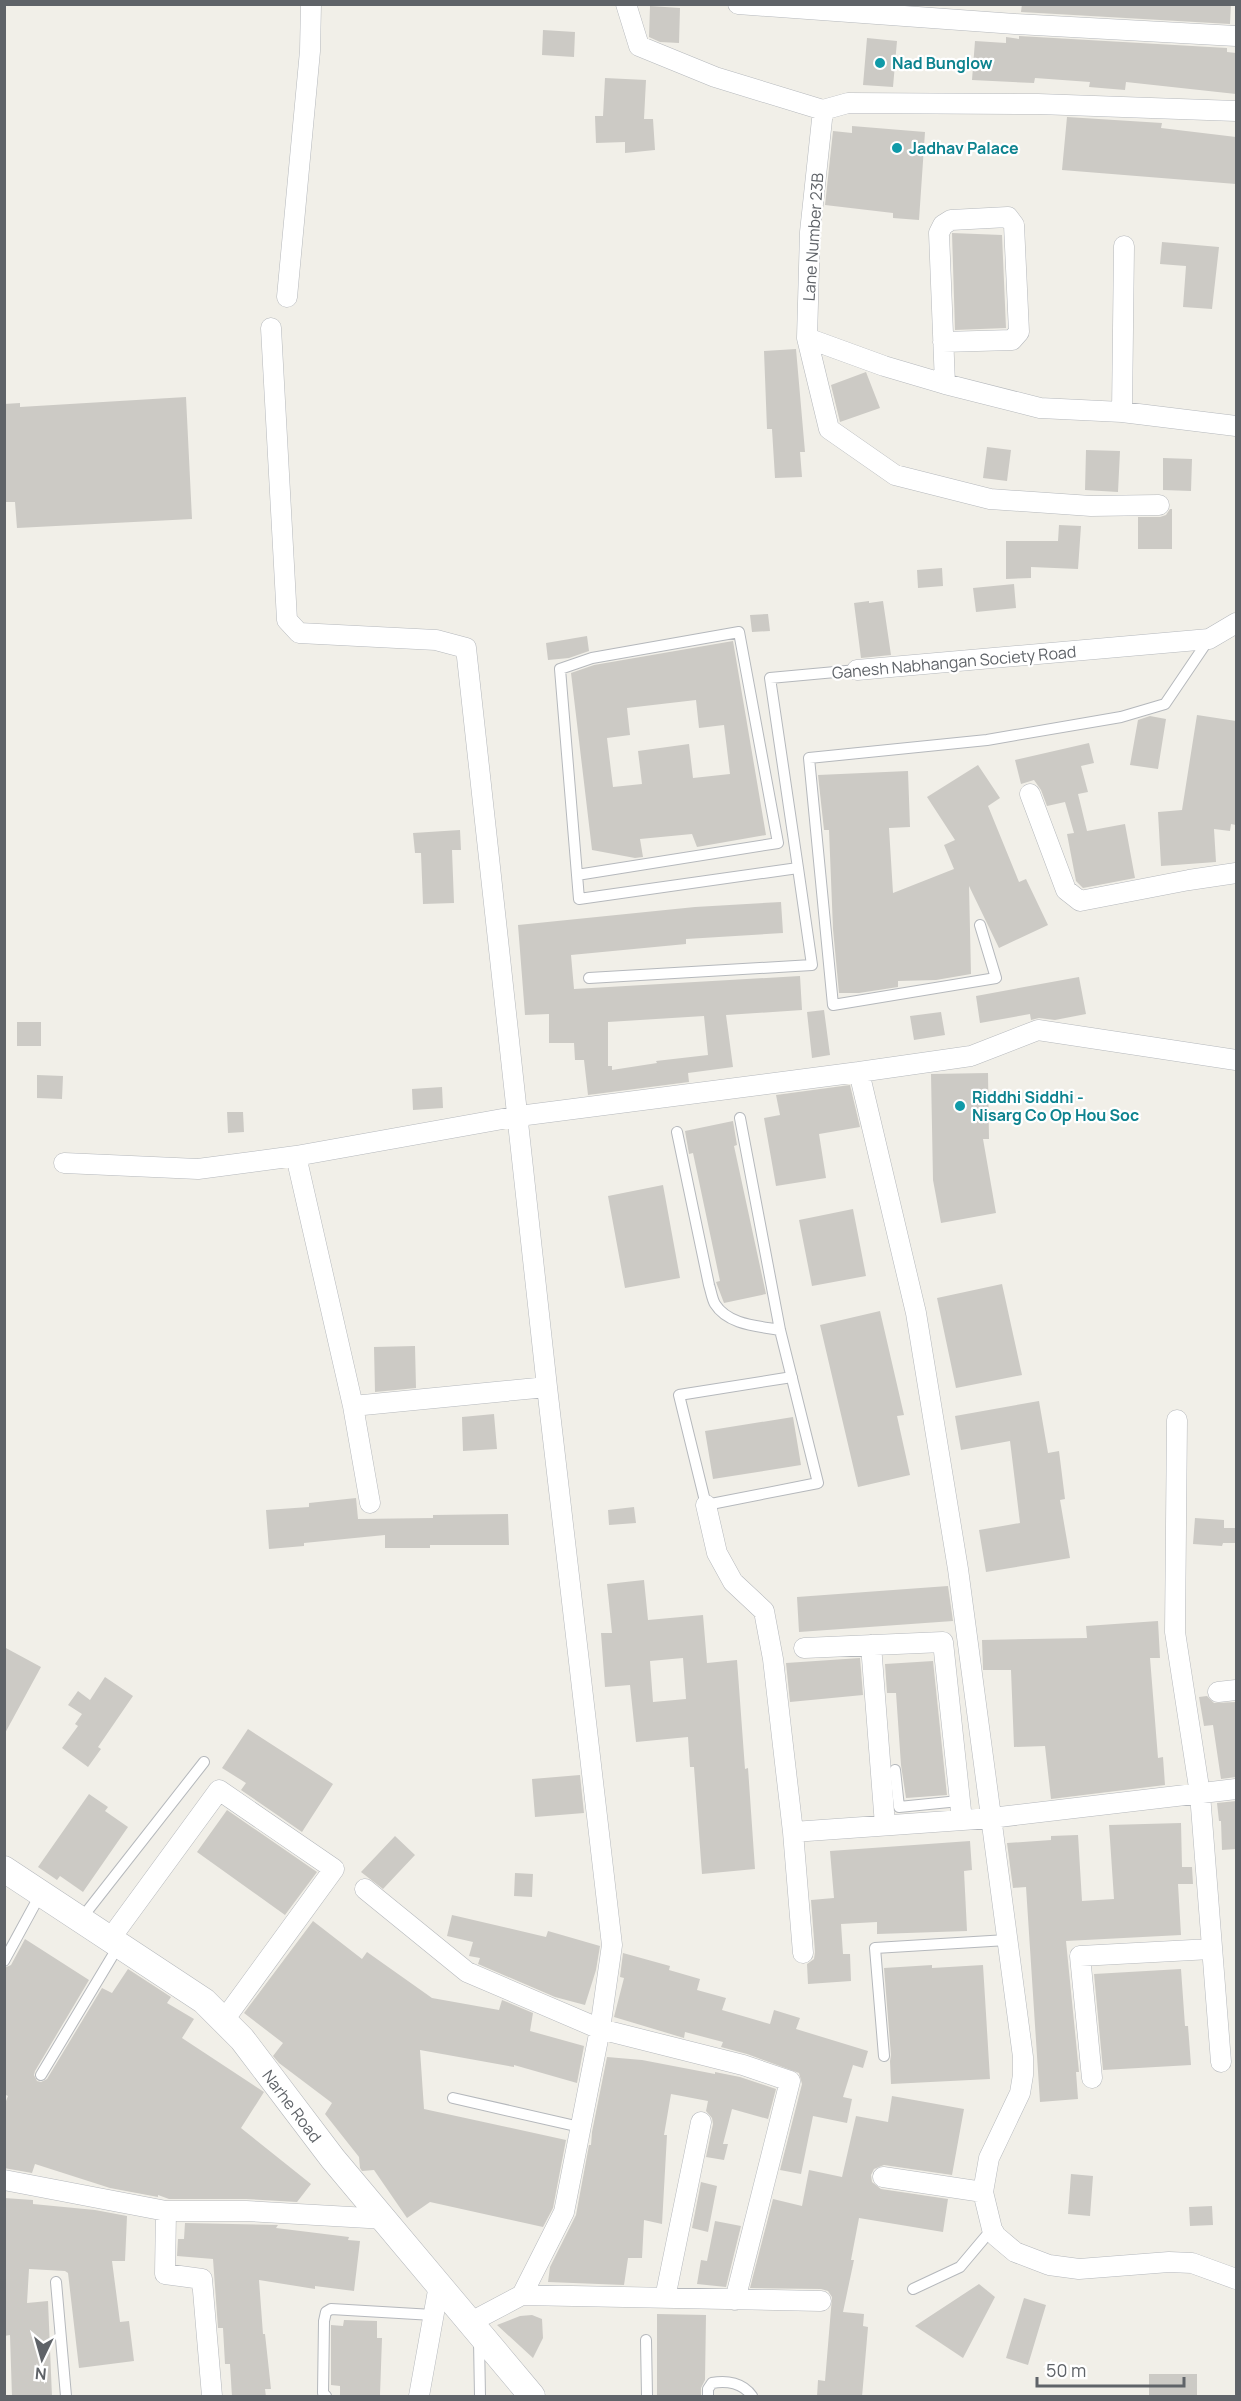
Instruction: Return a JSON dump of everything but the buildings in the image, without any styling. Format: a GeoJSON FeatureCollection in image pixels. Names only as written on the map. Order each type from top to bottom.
{"type":"FeatureCollection","features":[{"type":"Feature","properties":{"kind":"street"},"geometry":{"type":"LineString","coordinates":[[287,297],[310,51],[311,4]]}},
{"type":"Feature","properties":{"kind":"street"},"geometry":{"type":"LineString","coordinates":[[626,4],[639,46],[715,77],[823,110],[848,103],[1038,104],[1236,111]]}},
{"type":"Feature","properties":{"kind":"street"},"geometry":{"type":"LineString","coordinates":[[738,4],[969,21],[1236,36]]}},
{"type":"Feature","properties":{"kind":"street","name":"Lane Number 23B"},"geometry":{"type":"LineString","coordinates":[[823,110],[810,232],[807,338],[829,429],[895,475],[990,499],[1091,506],[1159,505]]}},
{"type":"Feature","properties":{"kind":"street"},"geometry":{"type":"LineString","coordinates":[[943,342],[1012,340],[1017,337],[1019,332],[1014,225],[1008,217],[951,220],[943,225],[939,233],[943,342],[945,384]]}},
{"type":"Feature","properties":{"kind":"street"},"geometry":{"type":"LineString","coordinates":[[1122,412],[1124,246]]}},
{"type":"Feature","properties":{"kind":"street"},"geometry":{"type":"LineString","coordinates":[[271,328],[287,620],[299,633],[436,640],[466,648],[547,1387],[612,1945],[600,2029],[564,2212],[522,2295],[474,2329]]}},
{"type":"Feature","properties":{"kind":"street"},"geometry":{"type":"LineString","coordinates":[[807,338],[884,366],[1040,408],[1122,412],[1236,426]]}},
{"type":"Feature","properties":{"kind":"street"},"geometry":{"type":"LineString","coordinates":[[1209,639],[1236,623]]}},
{"type":"Feature","properties":{"kind":"street","name":"Ganesh Nabhangan Society Road"},"geometry":{"type":"LineString","coordinates":[[856,670],[1209,639]]}},
{"type":"Feature","properties":{"kind":"street"},"geometry":{"type":"LineString","coordinates":[[1030,794],[1066,890],[1080,901],[1236,873]]}},
{"type":"Feature","properties":{"kind":"street"},"geometry":{"type":"LineString","coordinates":[[64,1163],[198,1169],[296,1156],[519,1116],[971,1056],[1038,1030],[1236,1060]]}},
{"type":"Feature","properties":{"kind":"street"},"geometry":{"type":"LineString","coordinates":[[859,1072],[916,1313],[958,1569],[1023,2057],[1020,2093],[989,2158],[983,2192],[992,2229],[996,2236],[1015,2252],[1049,2265],[1079,2269],[1169,2262],[1192,2263],[1236,2279]]}},
{"type":"Feature","properties":{"kind":"street"},"geometry":{"type":"LineString","coordinates":[[296,1156],[352,1406],[370,1503]]}},
{"type":"Feature","properties":{"kind":"street"},"geometry":{"type":"LineString","coordinates":[[352,1406],[547,1387]]}},
{"type":"Feature","properties":{"kind":"street"},"geometry":{"type":"LineString","coordinates":[[1177,1420],[1175,1632],[1200,1794],[1221,2062]]}},
{"type":"Feature","properties":{"kind":"street"},"geometry":{"type":"LineString","coordinates":[[706,1505],[717,1553],[733,1582],[764,1611],[773,1659],[793,1832],[803,1953]]}},
{"type":"Feature","properties":{"kind":"street"},"geometry":{"type":"LineString","coordinates":[[804,1648],[943,1642],[960,1811]]}},
{"type":"Feature","properties":{"kind":"street"},"geometry":{"type":"LineString","coordinates":[[871,1645],[885,1825]]}},
{"type":"Feature","properties":{"kind":"street"},"geometry":{"type":"LineString","coordinates":[[793,1832],[885,1825],[960,1811],[991,1818],[1236,1789]]}},
{"type":"Feature","properties":{"kind":"street"},"geometry":{"type":"LineString","coordinates":[[115,1941],[219,1790],[334,1869],[224,2020]]}},
{"type":"Feature","properties":{"kind":"street","name":"Narhe Road"},"geometry":{"type":"LineString","coordinates":[[4,1869],[204,2001],[224,2020],[242,2038],[333,2159],[386,2219],[532,2397]]}},
{"type":"Feature","properties":{"kind":"street"},"geometry":{"type":"LineString","coordinates":[[364,1889],[467,1972],[600,2029],[743,2065],[790,2081],[735,2300]]}},
{"type":"Feature","properties":{"kind":"street"},"geometry":{"type":"LineString","coordinates":[[1092,2078],[1080,1956],[1211,1949]]}},
{"type":"Feature","properties":{"kind":"street"},"geometry":{"type":"LineString","coordinates":[[665,2298],[701,2122]]}},
{"type":"Feature","properties":{"kind":"street"},"geometry":{"type":"LineString","coordinates":[[883,2177],[983,2192]]}},
{"type":"Feature","properties":{"kind":"street"},"geometry":{"type":"LineString","coordinates":[[4,2180],[166,2211],[246,2211],[386,2219]]}},
{"type":"Feature","properties":{"kind":"street"},"geometry":{"type":"LineString","coordinates":[[166,2211],[165,2274],[202,2279],[212,2397]]}},
{"type":"Feature","properties":{"kind":"street"},"geometry":{"type":"LineString","coordinates":[[419,2397],[439,2285]]}},
{"type":"Feature","properties":{"kind":"street"},"geometry":{"type":"LineString","coordinates":[[522,2295],[821,2301]]}},
{"type":"Feature","properties":{"kind":"lane"},"geometry":{"type":"LineString","coordinates":[[577,874],[778,843],[739,632],[592,658],[560,669],[579,899],[798,867]]}},
{"type":"Feature","properties":{"kind":"lane"},"geometry":{"type":"LineString","coordinates":[[980,925],[996,978],[833,1005],[809,758],[987,740],[1121,717],[1165,704],[1209,639]]}},
{"type":"Feature","properties":{"kind":"lane","name":"Ganesh Nabhangan Society Road"},"geometry":{"type":"LineString","coordinates":[[589,978],[812,965],[770,678],[856,670]]}},
{"type":"Feature","properties":{"kind":"lane"},"geometry":{"type":"LineString","coordinates":[[761,751],[782,749]]}},
{"type":"Feature","properties":{"kind":"lane"},"geometry":{"type":"LineString","coordinates":[[740,1118],[780,1330],[792,1377],[818,1483],[706,1505],[679,1395],[792,1377]]}},
{"type":"Feature","properties":{"kind":"lane"},"geometry":{"type":"LineString","coordinates":[[677,1132],[715,1304],[725,1314],[744,1324],[780,1330]]}},
{"type":"Feature","properties":{"kind":"lane"},"geometry":{"type":"LineString","coordinates":[[81,1919],[204,1762]]}},
{"type":"Feature","properties":{"kind":"lane"},"geometry":{"type":"LineString","coordinates":[[895,1770],[899,1807],[960,1811]]}},
{"type":"Feature","properties":{"kind":"lane"},"geometry":{"type":"LineString","coordinates":[[4,1961],[41,1893]]}},
{"type":"Feature","properties":{"kind":"lane"},"geometry":{"type":"LineString","coordinates":[[884,2056],[875,1948],[1007,1940]]}},
{"type":"Feature","properties":{"kind":"lane"},"geometry":{"type":"LineString","coordinates":[[41,2075],[115,1941]]}},
{"type":"Feature","properties":{"kind":"lane"},"geometry":{"type":"LineString","coordinates":[[453,2098],[580,2127]]}},
{"type":"Feature","properties":{"kind":"lane"},"geometry":{"type":"LineString","coordinates":[[913,2289],[960,2267],[992,2229]]}},
{"type":"Feature","properties":{"kind":"lane"},"geometry":{"type":"LineString","coordinates":[[56,2282],[66,2397]]}},
{"type":"Feature","properties":{"kind":"lane"},"geometry":{"type":"LineString","coordinates":[[326,2397],[323,2393],[323,2383],[326,2312],[331,2309],[434,2315]]}},
{"type":"Feature","properties":{"kind":"lane"},"geometry":{"type":"LineString","coordinates":[[474,2329],[480,2397]]}},
{"type":"Feature","properties":{"kind":"lane"},"geometry":{"type":"LineString","coordinates":[[646,2340],[647,2397]]}},
{"type":"Feature","properties":{"kind":"lane"},"geometry":{"type":"LineString","coordinates":[[708,2397],[708,2390],[712,2383],[721,2381],[739,2384],[752,2397]]}},
{"type":"Feature","properties":{"kind":"place","name":"Nad Bunglow"},"geometry":{"type":"Point","coordinates":[880,63]}},
{"type":"Feature","properties":{"kind":"place","name":"Jadhav Palace"},"geometry":{"type":"Point","coordinates":[897,148]}},
{"type":"Feature","properties":{"kind":"place","name":"Riddhi Siddhi - Nisarg Co Op Hou Soc"},"geometry":{"type":"Point","coordinates":[960,1106]}}]}
